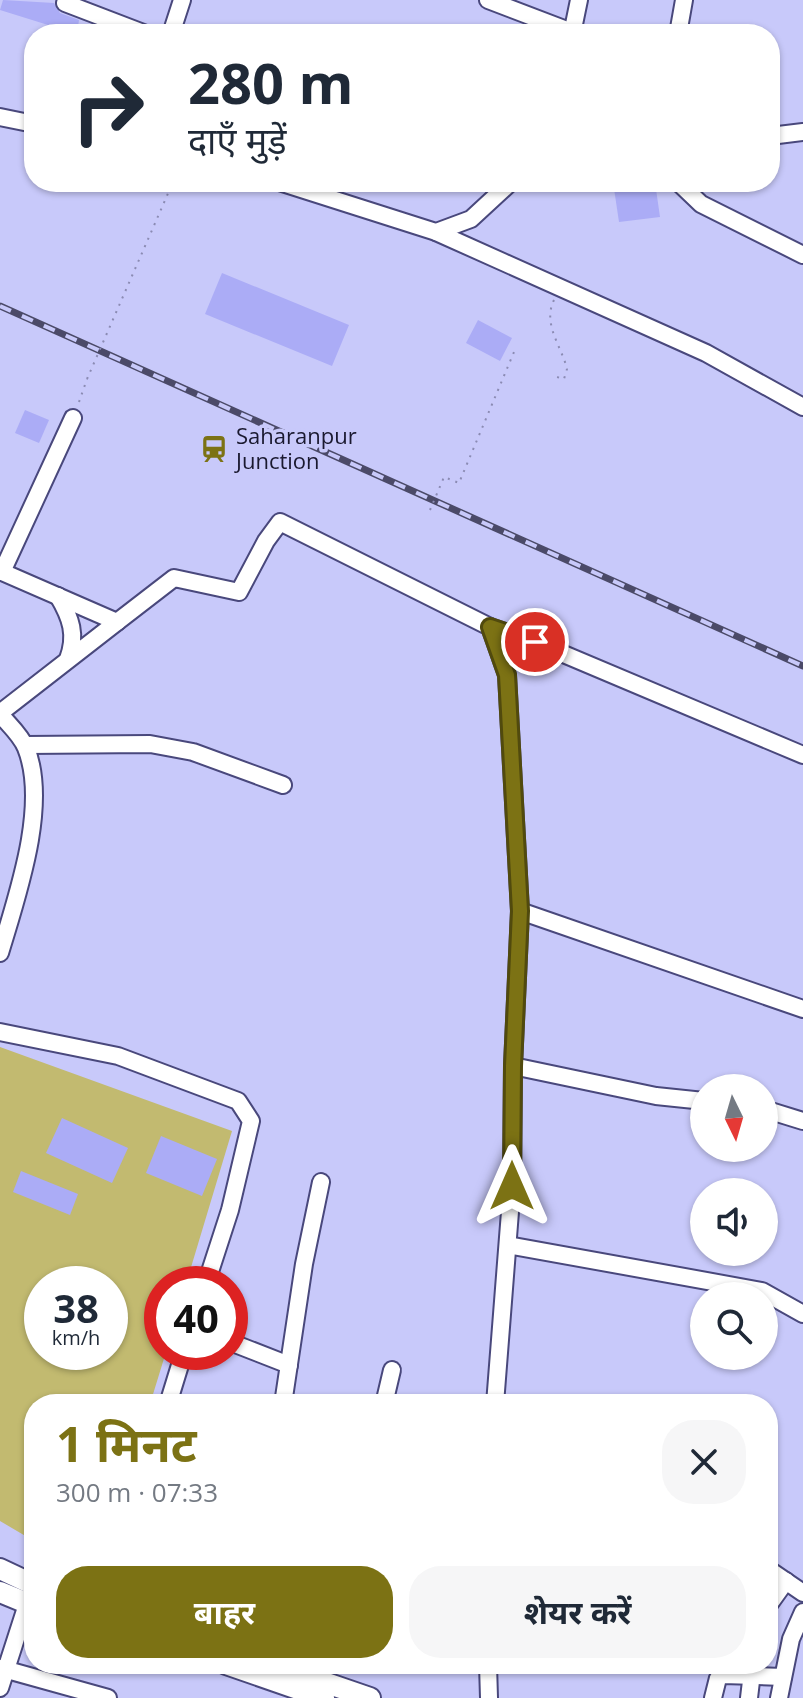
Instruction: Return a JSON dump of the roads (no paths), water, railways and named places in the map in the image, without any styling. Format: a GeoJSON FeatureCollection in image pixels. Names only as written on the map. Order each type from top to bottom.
{"type":"FeatureCollection","features":[{"type":"Feature","properties":{"kind":"main road"},"geometry":{"type":"LineString","coordinates":[[0,1569],[24,1588]]}},
{"type":"Feature","properties":{"kind":"main road"},"geometry":{"type":"LineString","coordinates":[[0,1592],[24,1594]]}},
{"type":"Feature","properties":{"kind":"main road"},"geometry":{"type":"LineString","coordinates":[[255,1674],[324,1698]]}},
{"type":"Feature","properties":{"kind":"main road"},"geometry":{"type":"LineString","coordinates":[[300,1674],[370,1698]]}},
{"type":"Feature","properties":{"kind":"street"},"geometry":{"type":"LineString","coordinates":[[174,24],[182,0]]}},
{"type":"Feature","properties":{"kind":"street"},"geometry":{"type":"LineString","coordinates":[[488,0],[549,24]]}},
{"type":"Feature","properties":{"kind":"street"},"geometry":{"type":"LineString","coordinates":[[574,24],[579,0]]}},
{"type":"Feature","properties":{"kind":"street"},"geometry":{"type":"LineString","coordinates":[[680,24],[684,0]]}},
{"type":"Feature","properties":{"kind":"street"},"geometry":{"type":"LineString","coordinates":[[65,3],[120,24]]}},
{"type":"Feature","properties":{"kind":"street"},"geometry":{"type":"LineString","coordinates":[[0,117],[24,122]]}},
{"type":"Feature","properties":{"kind":"street"},"geometry":{"type":"LineString","coordinates":[[780,135],[803,132]]}},
{"type":"Feature","properties":{"kind":"street"},"geometry":{"type":"LineString","coordinates":[[310,192],[436,232],[706,353],[800,400]]}},
{"type":"Feature","properties":{"kind":"street"},"geometry":{"type":"LineString","coordinates":[[436,232],[471,219],[500,192]]}},
{"type":"Feature","properties":{"kind":"street"},"geometry":{"type":"LineString","coordinates":[[688,192],[701,204],[803,255]]}},
{"type":"Feature","properties":{"kind":"street"},"geometry":{"type":"LineString","coordinates":[[73,418],[1,572],[117,622]]}},
{"type":"Feature","properties":{"kind":"street"},"geometry":{"type":"LineString","coordinates":[[0,953],[30,835],[35,781],[26,745],[0,713],[174,578],[239,592],[266,541],[280,522],[490,627],[535,642],[803,755]]}},
{"type":"Feature","properties":{"kind":"street"},"geometry":{"type":"LineString","coordinates":[[58,596],[73,628],[73,645],[67,661]]}},
{"type":"Feature","properties":{"kind":"street"},"geometry":{"type":"LineString","coordinates":[[490,627],[507,675],[520,911],[513,1066],[512,1186],[496,1394]]}},
{"type":"Feature","properties":{"kind":"street"},"geometry":{"type":"LineString","coordinates":[[26,745],[150,744],[193,752],[283,785]]}},
{"type":"Feature","properties":{"kind":"street"},"geometry":{"type":"LineString","coordinates":[[520,911],[803,1009]]}},
{"type":"Feature","properties":{"kind":"street"},"geometry":{"type":"LineString","coordinates":[[0,1032],[118,1056],[238,1101],[251,1121],[230,1210],[212,1266]]}},
{"type":"Feature","properties":{"kind":"street"},"geometry":{"type":"LineString","coordinates":[[513,1066],[656,1096],[690,1100]]}},
{"type":"Feature","properties":{"kind":"street"},"geometry":{"type":"LineString","coordinates":[[778,1113],[803,1121]]}},
{"type":"Feature","properties":{"kind":"street"},"geometry":{"type":"LineString","coordinates":[[285,1394],[304,1264],[321,1182]]}},
{"type":"Feature","properties":{"kind":"street"},"geometry":{"type":"LineString","coordinates":[[508,1245],[762,1291],[803,1314]]}},
{"type":"Feature","properties":{"kind":"street"},"geometry":{"type":"LineString","coordinates":[[248,1349],[289,1365]]}},
{"type":"Feature","properties":{"kind":"street"},"geometry":{"type":"LineString","coordinates":[[171,1394],[178,1370]]}},
{"type":"Feature","properties":{"kind":"street"},"geometry":{"type":"LineString","coordinates":[[386,1394],[392,1370]]}},
{"type":"Feature","properties":{"kind":"street"},"geometry":{"type":"LineString","coordinates":[[778,1576],[803,1593]]}},
{"type":"Feature","properties":{"kind":"street"},"geometry":{"type":"LineString","coordinates":[[778,1592],[786,1581]]}},
{"type":"Feature","properties":{"kind":"street"},"geometry":{"type":"LineString","coordinates":[[779,1698],[791,1639],[803,1612]]}},
{"type":"Feature","properties":{"kind":"street"},"geometry":{"type":"LineString","coordinates":[[0,1688],[24,1620]]}},
{"type":"Feature","properties":{"kind":"street"},"geometry":{"type":"LineString","coordinates":[[34,1674],[108,1698]]}},
{"type":"Feature","properties":{"kind":"street"},"geometry":{"type":"LineString","coordinates":[[488,1674],[489,1698]]}},
{"type":"Feature","properties":{"kind":"street"},"geometry":{"type":"LineString","coordinates":[[713,1698],[718,1678],[734,1674]]}},
{"type":"Feature","properties":{"kind":"street"},"geometry":{"type":"LineString","coordinates":[[749,1698],[752,1674]]}},
{"type":"Feature","properties":{"kind":"street"},"geometry":{"type":"LineString","coordinates":[[772,1674],[783,1677]]}},
{"type":"Feature","properties":{"kind":"railway"},"geometry":{"type":"LineString","coordinates":[[0,306],[803,666]]}},
{"type":"Feature","properties":{"kind":"place","name":"Saharanpur Junction"},"geometry":{"type":"Point","coordinates":[214,449]}}]}
